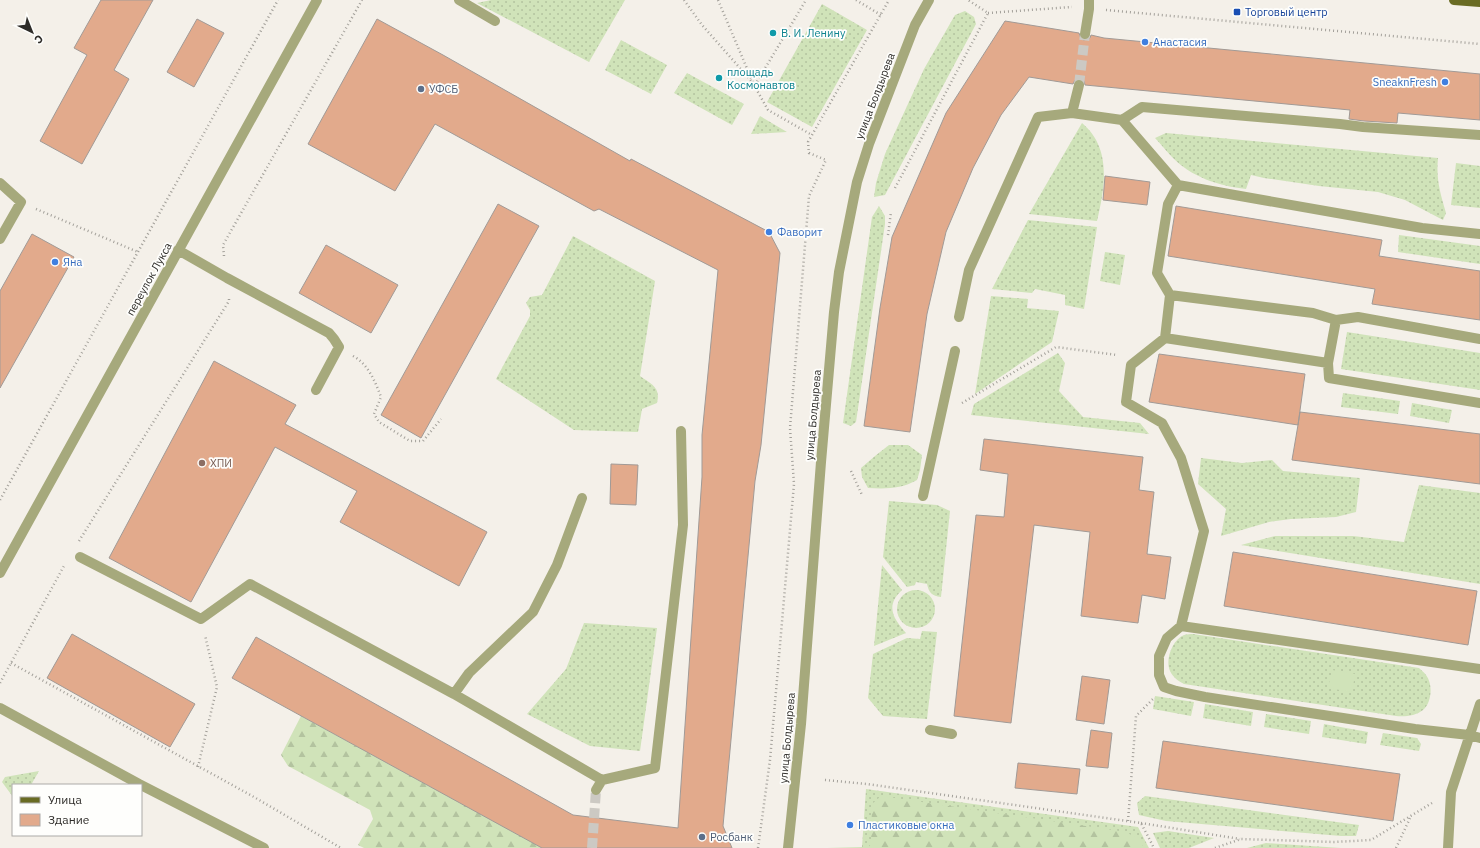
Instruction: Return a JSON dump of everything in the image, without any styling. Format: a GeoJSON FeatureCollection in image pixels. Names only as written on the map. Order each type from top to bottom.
{"type":"FeatureCollection","features":[{"type":"Feature","properties":{"kind":"main road"},"geometry":{"type":"LineString","coordinates":[[1454,0],[1480,2]]}},
{"type":"Feature","properties":{"kind":"street","name":"переулок Лукса"},"geometry":{"type":"LineString","coordinates":[[1,570],[317,0]]}},
{"type":"Feature","properties":{"kind":"street"},"geometry":{"type":"LineString","coordinates":[[459,0],[495,21]]}},
{"type":"Feature","properties":{"kind":"street","name":"улица Болдырева"},"geometry":{"type":"LineString","coordinates":[[788,848],[801,724],[821,462],[834,312],[839,272],[857,182],[868,144],[915,25],[929,0]]}},
{"type":"Feature","properties":{"kind":"street"},"geometry":{"type":"LineString","coordinates":[[1085,34],[1089,4]]}},
{"type":"Feature","properties":{"kind":"street"},"geometry":{"type":"LineString","coordinates":[[1072,113],[1079,85]]}},
{"type":"Feature","properties":{"kind":"street"},"geometry":{"type":"LineString","coordinates":[[959,316],[969,270],[1038,117],[1072,113],[1122,120],[1142,107],[1363,127],[1480,134]]}},
{"type":"Feature","properties":{"kind":"street"},"geometry":{"type":"LineString","coordinates":[[1122,120],[1178,186],[1422,228],[1480,234]]}},
{"type":"Feature","properties":{"kind":"street"},"geometry":{"type":"LineString","coordinates":[[0,183],[21,202],[0,239]]}},
{"type":"Feature","properties":{"kind":"street"},"geometry":{"type":"LineString","coordinates":[[1178,186],[1168,204],[1157,272],[1170,295],[1165,338],[1131,365],[1126,402],[1162,423],[1181,458],[1204,532],[1181,626],[1167,638],[1159,656],[1159,675],[1164,687],[1205,697],[1415,729],[1469,735],[1480,738]]}},
{"type":"Feature","properties":{"kind":"street"},"geometry":{"type":"LineString","coordinates":[[178,250],[329,333],[339,347],[316,390]]}},
{"type":"Feature","properties":{"kind":"street"},"geometry":{"type":"LineString","coordinates":[[1170,295],[1313,313],[1336,320],[1358,317],[1427,331],[1480,339]]}},
{"type":"Feature","properties":{"kind":"street"},"geometry":{"type":"LineString","coordinates":[[1336,320],[1328,363],[1329,378],[1480,403]]}},
{"type":"Feature","properties":{"kind":"street"},"geometry":{"type":"LineString","coordinates":[[1165,338],[1328,363]]}},
{"type":"Feature","properties":{"kind":"street"},"geometry":{"type":"LineString","coordinates":[[923,496],[955,351]]}},
{"type":"Feature","properties":{"kind":"street"},"geometry":{"type":"LineString","coordinates":[[80,557],[201,619],[250,584],[454,694],[602,780],[655,768],[683,525],[681,431]]}},
{"type":"Feature","properties":{"kind":"street"},"geometry":{"type":"LineString","coordinates":[[454,694],[469,673],[533,612],[557,565],[582,498]]}},
{"type":"Feature","properties":{"kind":"street"},"geometry":{"type":"LineString","coordinates":[[1181,626],[1480,669]]}},
{"type":"Feature","properties":{"kind":"street"},"geometry":{"type":"LineString","coordinates":[[1448,848],[1451,792],[1480,704]]}},
{"type":"Feature","properties":{"kind":"street"},"geometry":{"type":"LineString","coordinates":[[0,708],[139,784]]}},
{"type":"Feature","properties":{"kind":"street"},"geometry":{"type":"LineString","coordinates":[[930,730],[952,734]]}},
{"type":"Feature","properties":{"kind":"street"},"geometry":{"type":"LineString","coordinates":[[596,790],[602,780]]}},
{"type":"Feature","properties":{"kind":"street"},"geometry":{"type":"LineString","coordinates":[[142,786],[264,848]]}},
{"type":"Feature","properties":{"kind":"path"},"geometry":{"type":"LineString","coordinates":[[0,500],[278,0]]}},
{"type":"Feature","properties":{"kind":"path"},"geometry":{"type":"LineString","coordinates":[[78,542],[229,301],[223,245],[327,59],[362,0]]}},
{"type":"Feature","properties":{"kind":"path"},"geometry":{"type":"LineString","coordinates":[[684,0],[702,25],[754,85]]}},
{"type":"Feature","properties":{"kind":"path"},"geometry":{"type":"LineString","coordinates":[[718,0],[754,85],[768,110],[812,136]]}},
{"type":"Feature","properties":{"kind":"path"},"geometry":{"type":"LineString","coordinates":[[754,85],[806,0]]}},
{"type":"Feature","properties":{"kind":"path"},"geometry":{"type":"LineString","coordinates":[[856,0],[881,15]]}},
{"type":"Feature","properties":{"kind":"path"},"geometry":{"type":"LineString","coordinates":[[758,848],[770,760],[794,484],[790,428],[810,196],[826,160],[808,154],[808,142],[889,0]]}},
{"type":"Feature","properties":{"kind":"path"},"geometry":{"type":"LineString","coordinates":[[968,0],[988,13],[1073,7],[1089,4],[1117,10],[1480,44]]}},
{"type":"Feature","properties":{"kind":"path"},"geometry":{"type":"LineString","coordinates":[[895,188],[988,13]]}},
{"type":"Feature","properties":{"kind":"path"},"geometry":{"type":"LineString","coordinates":[[21,202],[138,252]]}},
{"type":"Feature","properties":{"kind":"path"},"geometry":{"type":"LineString","coordinates":[[888,235],[892,212]]}},
{"type":"Feature","properties":{"kind":"path"},"geometry":{"type":"LineString","coordinates":[[339,347],[358,358],[372,376],[381,397],[374,414],[378,422],[410,441],[423,441],[441,419]]}},
{"type":"Feature","properties":{"kind":"path"},"geometry":{"type":"LineString","coordinates":[[942,413],[970,400],[1056,347],[1140,358]]}},
{"type":"Feature","properties":{"kind":"path"},"geometry":{"type":"LineString","coordinates":[[851,471],[862,495]]}},
{"type":"Feature","properties":{"kind":"path"},"geometry":{"type":"LineString","coordinates":[[0,682],[67,561]]}},
{"type":"Feature","properties":{"kind":"path"},"geometry":{"type":"LineString","coordinates":[[198,767],[218,687],[201,619]]}},
{"type":"Feature","properties":{"kind":"path"},"geometry":{"type":"LineString","coordinates":[[11,663],[254,797],[341,848]]}},
{"type":"Feature","properties":{"kind":"path"},"geometry":{"type":"LineString","coordinates":[[1128,821],[1136,716],[1164,687]]}},
{"type":"Feature","properties":{"kind":"path"},"geometry":{"type":"LineString","coordinates":[[825,780],[874,785],[1128,821],[1241,839],[1334,842],[1371,840],[1451,792]]}},
{"type":"Feature","properties":{"kind":"path"},"geometry":{"type":"LineString","coordinates":[[1396,848],[1412,815]]}},
{"type":"Feature","properties":{"kind":"path"},"geometry":{"type":"LineString","coordinates":[[1141,823],[1154,848]]}},
{"type":"Feature","properties":{"kind":"path"},"geometry":{"type":"LineString","coordinates":[[1215,848],[1241,839]]}},
{"type":"Feature","properties":{"kind":"green space"},"geometry":{"type":"Polygon","coordinates":[[[491,0],[625,0],[589,62],[477,3],[491,0]]]}},
{"type":"Feature","properties":{"kind":"green space"},"geometry":{"type":"Polygon","coordinates":[[[822,4],[867,30],[812,127],[767,102],[822,4]]]}},
{"type":"Feature","properties":{"kind":"green space"},"geometry":{"type":"Polygon","coordinates":[[[965,11],[974,17],[976,24],[885,195],[874,197],[876,183],[885,154],[924,69],[955,15],[965,11]]]}},
{"type":"Feature","properties":{"kind":"green space"},"geometry":{"type":"Polygon","coordinates":[[[621,40],[667,65],[651,94],[605,70],[621,40]]]}},
{"type":"Feature","properties":{"kind":"green space"},"geometry":{"type":"Polygon","coordinates":[[[687,73],[744,104],[732,125],[674,93],[687,73]]]}},
{"type":"Feature","properties":{"kind":"green space"},"geometry":{"type":"Polygon","coordinates":[[[760,116],[787,132],[751,134],[760,116]]]}},
{"type":"Feature","properties":{"kind":"green space"},"geometry":{"type":"Polygon","coordinates":[[[1082,123],[1092,133],[1098,144],[1104,169],[1104,182],[1097,221],[1029,214],[1082,123]]]}},
{"type":"Feature","properties":{"kind":"green space"},"geometry":{"type":"Polygon","coordinates":[[[1166,133],[1438,158],[1438,180],[1446,213],[1443,220],[1405,200],[1378,192],[1319,186],[1251,175],[1246,189],[1226,186],[1197,175],[1188,170],[1172,157],[1155,138],[1166,133]]]}},
{"type":"Feature","properties":{"kind":"green space"},"geometry":{"type":"Polygon","coordinates":[[[1456,163],[1480,166],[1480,208],[1451,205],[1456,163]]]}},
{"type":"Feature","properties":{"kind":"green space"},"geometry":{"type":"Polygon","coordinates":[[[879,206],[885,216],[885,224],[856,422],[851,426],[843,423],[872,217],[879,206]]]}},
{"type":"Feature","properties":{"kind":"green space"},"geometry":{"type":"Polygon","coordinates":[[[1028,220],[1097,227],[1084,309],[1065,305],[1065,295],[1035,289],[1032,293],[992,289],[1028,220]]]}},
{"type":"Feature","properties":{"kind":"green space"},"geometry":{"type":"Polygon","coordinates":[[[1399,235],[1480,246],[1480,264],[1398,252],[1399,235]]]}},
{"type":"Feature","properties":{"kind":"green space"},"geometry":{"type":"Polygon","coordinates":[[[573,236],[655,281],[640,376],[654,386],[658,393],[658,398],[657,403],[642,409],[638,432],[574,430],[496,379],[530,316],[530,310],[526,303],[530,297],[542,295],[573,236]]]}},
{"type":"Feature","properties":{"kind":"green space"},"geometry":{"type":"Polygon","coordinates":[[[1105,252],[1125,255],[1120,285],[1100,281],[1105,252]]]}},
{"type":"Feature","properties":{"kind":"green space"},"geometry":{"type":"Polygon","coordinates":[[[991,296],[1028,299],[1027,308],[1059,311],[1052,342],[975,394],[991,296]]]}},
{"type":"Feature","properties":{"kind":"green space"},"geometry":{"type":"Polygon","coordinates":[[[1347,332],[1480,353],[1480,390],[1341,369],[1347,332]]]}},
{"type":"Feature","properties":{"kind":"green space"},"geometry":{"type":"Polygon","coordinates":[[[1058,353],[1065,363],[1059,391],[1083,417],[1140,423],[1149,434],[971,415],[974,404],[1058,353]]]}},
{"type":"Feature","properties":{"kind":"green space"},"geometry":{"type":"Polygon","coordinates":[[[1343,393],[1400,401],[1398,414],[1341,407],[1343,393]]]}},
{"type":"Feature","properties":{"kind":"green space"},"geometry":{"type":"Polygon","coordinates":[[[1412,403],[1452,410],[1449,423],[1410,416],[1412,403]]]}},
{"type":"Feature","properties":{"kind":"green space"},"geometry":{"type":"Polygon","coordinates":[[[889,445],[908,445],[922,455],[917,480],[893,488],[868,488],[862,477],[861,468],[889,445]]]}},
{"type":"Feature","properties":{"kind":"green space"},"geometry":{"type":"Polygon","coordinates":[[[1201,458],[1242,463],[1272,460],[1283,471],[1360,478],[1356,512],[1336,517],[1291,519],[1269,522],[1221,536],[1226,509],[1198,484],[1201,458]]]}},
{"type":"Feature","properties":{"kind":"green space"},"geometry":{"type":"Polygon","coordinates":[[[1419,485],[1480,493],[1480,584],[1241,545],[1275,536],[1353,536],[1404,542],[1419,485]]]}},
{"type":"Feature","properties":{"kind":"green space"},"geometry":{"type":"Polygon","coordinates":[[[889,501],[937,505],[950,511],[941,597],[931,594],[927,584],[916,582],[915,585],[907,587],[883,557],[889,501]]]}},
{"type":"Feature","properties":{"kind":"green space"},"geometry":{"type":"Polygon","coordinates":[[[882,565],[902,590],[894,601],[892,607],[895,617],[906,633],[874,646],[882,565]]]}},
{"type":"Feature","properties":{"kind":"green space"},"geometry":{"type":"Polygon","coordinates":[[[916,590],[929,596],[935,609],[929,622],[916,628],[903,622],[897,609],[903,596],[916,590]]]}},
{"type":"Feature","properties":{"kind":"green space"},"geometry":{"type":"Polygon","coordinates":[[[584,623],[657,628],[640,751],[590,746],[527,714],[566,669],[584,623]]]}},
{"type":"Feature","properties":{"kind":"green space"},"geometry":{"type":"Polygon","coordinates":[[[922,631],[937,632],[927,719],[883,716],[868,698],[873,654],[907,638],[920,639],[922,631]]]}},
{"type":"Feature","properties":{"kind":"green space"},"geometry":{"type":"Polygon","coordinates":[[[1193,634],[1419,668],[1425,674],[1430,683],[1430,698],[1426,707],[1417,714],[1410,716],[1399,716],[1184,684],[1176,679],[1170,671],[1168,661],[1176,641],[1185,635],[1193,634]]]}},
{"type":"Feature","properties":{"kind":"green space"},"geometry":{"type":"Polygon","coordinates":[[[1332,670],[1355,674],[1352,692],[1328,688],[1332,670]]]}},
{"type":"Feature","properties":{"kind":"green space"},"geometry":{"type":"Polygon","coordinates":[[[1155,696],[1194,702],[1191,716],[1153,709],[1155,696]]]}},
{"type":"Feature","properties":{"kind":"green space"},"geometry":{"type":"Polygon","coordinates":[[[1205,704],[1253,712],[1251,726],[1203,718],[1205,704]]]}},
{"type":"Feature","properties":{"kind":"green space"},"geometry":{"type":"Polygon","coordinates":[[[1266,714],[1311,721],[1309,734],[1264,727],[1266,714]]]}},
{"type":"Feature","properties":{"kind":"green space"},"geometry":{"type":"Polygon","coordinates":[[[301,716],[543,848],[364,848],[358,845],[373,819],[370,810],[288,766],[281,755],[301,716]]]}},
{"type":"Feature","properties":{"kind":"green space"},"geometry":{"type":"Polygon","coordinates":[[[1324,724],[1368,732],[1366,744],[1322,737],[1324,724]]]}},
{"type":"Feature","properties":{"kind":"green space"},"geometry":{"type":"Polygon","coordinates":[[[1383,733],[1417,738],[1421,744],[1419,751],[1380,745],[1383,733]]]}},
{"type":"Feature","properties":{"kind":"green space"},"geometry":{"type":"Polygon","coordinates":[[[39,771],[32,784],[12,784],[12,796],[2,782],[5,777],[39,771]]]}},
{"type":"Feature","properties":{"kind":"green space"},"geometry":{"type":"Polygon","coordinates":[[[866,789],[1138,827],[1149,848],[827,848],[862,847],[866,789]]]}},
{"type":"Feature","properties":{"kind":"green space"},"geometry":{"type":"Polygon","coordinates":[[[881,796],[1126,832],[1140,840],[1144,848],[868,848],[871,844],[872,804],[881,796]]]}},
{"type":"Feature","properties":{"kind":"green space"},"geometry":{"type":"Polygon","coordinates":[[[1145,796],[1359,825],[1356,836],[1341,836],[1166,821],[1139,815],[1137,803],[1145,796]]]}},
{"type":"Feature","properties":{"kind":"green space"},"geometry":{"type":"Polygon","coordinates":[[[1168,831],[1214,838],[1189,848],[1160,848],[1153,833],[1168,831]]]}},
{"type":"Feature","properties":{"kind":"green space"},"geometry":{"type":"Polygon","coordinates":[[[1266,843],[1341,848],[1247,848],[1266,843]]]}},
{"type":"Feature","properties":{"kind":"building"},"geometry":{"type":"Polygon","coordinates":[[[101,0],[153,0],[114,70],[129,79],[82,164],[40,141],[87,55],[74,48],[101,0]]]}},
{"type":"Feature","properties":{"kind":"building"},"geometry":{"type":"Polygon","coordinates":[[[197,19],[224,33],[194,87],[167,72],[197,19]]]}},
{"type":"Feature","properties":{"kind":"building"},"geometry":{"type":"Polygon","coordinates":[[[377,19],[630,161],[631,159],[769,232],[780,253],[761,445],[755,481],[723,826],[732,848],[542,848],[232,678],[256,637],[573,815],[678,828],[702,477],[702,435],[718,270],[599,209],[594,211],[435,124],[395,191],[308,144],[377,19]]]}},
{"type":"Feature","properties":{"kind":"building"},"geometry":{"type":"Polygon","coordinates":[[[1005,21],[1079,33],[1081,39],[1084,40],[1090,38],[1091,35],[1104,38],[1480,74],[1480,120],[1398,113],[1397,123],[1364,121],[1349,119],[1350,110],[1085,85],[1084,81],[1080,79],[1075,80],[1073,84],[1029,77],[1001,115],[973,168],[946,232],[927,314],[910,432],[864,426],[880,308],[892,237],[946,113],[1005,21]]]}},
{"type":"Feature","properties":{"kind":"building"},"geometry":{"type":"Polygon","coordinates":[[[1105,176],[1150,182],[1147,205],[1103,200],[1105,176]]]}},
{"type":"Feature","properties":{"kind":"building"},"geometry":{"type":"Polygon","coordinates":[[[498,204],[539,226],[421,438],[381,415],[498,204]]]}},
{"type":"Feature","properties":{"kind":"building"},"geometry":{"type":"Polygon","coordinates":[[[1176,206],[1382,240],[1379,256],[1480,271],[1480,320],[1372,304],[1375,289],[1168,256],[1176,206]]]}},
{"type":"Feature","properties":{"kind":"building"},"geometry":{"type":"Polygon","coordinates":[[[32,234],[74,257],[0,388],[0,291],[32,234]]]}},
{"type":"Feature","properties":{"kind":"building"},"geometry":{"type":"Polygon","coordinates":[[[326,245],[398,285],[371,333],[299,293],[326,245]]]}},
{"type":"Feature","properties":{"kind":"building"},"geometry":{"type":"Polygon","coordinates":[[[1159,354],[1305,374],[1298,425],[1149,402],[1159,354]]]}},
{"type":"Feature","properties":{"kind":"building"},"geometry":{"type":"Polygon","coordinates":[[[214,361],[296,405],[285,424],[487,532],[459,586],[340,522],[357,491],[275,447],[191,602],[109,558],[214,361]]]}},
{"type":"Feature","properties":{"kind":"building"},"geometry":{"type":"Polygon","coordinates":[[[1300,412],[1480,434],[1480,484],[1292,460],[1300,412]]]}},
{"type":"Feature","properties":{"kind":"building"},"geometry":{"type":"Polygon","coordinates":[[[984,439],[1143,457],[1139,490],[1154,492],[1147,554],[1171,557],[1165,599],[1142,595],[1138,623],[1081,616],[1090,532],[1034,525],[1011,723],[954,716],[976,515],[1004,517],[1008,474],[980,470],[984,439]]]}},
{"type":"Feature","properties":{"kind":"building"},"geometry":{"type":"Polygon","coordinates":[[[611,464],[638,465],[636,505],[610,504],[611,464]]]}},
{"type":"Feature","properties":{"kind":"building"},"geometry":{"type":"Polygon","coordinates":[[[1233,552],[1477,591],[1468,645],[1224,606],[1233,552]]]}},
{"type":"Feature","properties":{"kind":"building"},"geometry":{"type":"Polygon","coordinates":[[[72,634],[195,704],[170,747],[47,678],[72,634]]]}},
{"type":"Feature","properties":{"kind":"building"},"geometry":{"type":"Polygon","coordinates":[[[1082,676],[1110,680],[1104,724],[1076,720],[1082,676]]]}},
{"type":"Feature","properties":{"kind":"building"},"geometry":{"type":"Polygon","coordinates":[[[1091,730],[1112,733],[1108,768],[1086,766],[1091,730]]]}},
{"type":"Feature","properties":{"kind":"building"},"geometry":{"type":"Polygon","coordinates":[[[1163,741],[1400,774],[1393,821],[1156,788],[1163,741]]]}},
{"type":"Feature","properties":{"kind":"building"},"geometry":{"type":"Polygon","coordinates":[[[1018,763],[1080,769],[1077,794],[1015,788],[1018,763]]]}},
{"type":"Feature","properties":{"kind":"tunnel"},"geometry":{"type":"LineString","coordinates":[[1079,85],[1085,34]]}},
{"type":"Feature","properties":{"kind":"tunnel"},"geometry":{"type":"LineString","coordinates":[[592,848],[596,790]]}},
{"type":"Feature","properties":{"kind":"place","name":"Торговый центр"},"geometry":{"type":"Point","coordinates":[1237,12]}},
{"type":"Feature","properties":{"kind":"place","name":"В. И. Ленину"},"geometry":{"type":"Point","coordinates":[773,33]}},
{"type":"Feature","properties":{"kind":"place","name":"Анастасия"},"geometry":{"type":"Point","coordinates":[1145,42]}},
{"type":"Feature","properties":{"kind":"place","name":"площадь Космонавтов"},"geometry":{"type":"Point","coordinates":[719,78]}},
{"type":"Feature","properties":{"kind":"place","name":"SneaknFresh"},"geometry":{"type":"Point","coordinates":[1445,82]}},
{"type":"Feature","properties":{"kind":"place","name":"УФСБ"},"geometry":{"type":"Point","coordinates":[421,89]}},
{"type":"Feature","properties":{"kind":"place","name":"Фаворит"},"geometry":{"type":"Point","coordinates":[769,232]}},
{"type":"Feature","properties":{"kind":"place","name":"Яна"},"geometry":{"type":"Point","coordinates":[55,262]}},
{"type":"Feature","properties":{"kind":"place","name":"ХПИ"},"geometry":{"type":"Point","coordinates":[202,463]}},
{"type":"Feature","properties":{"kind":"place","name":"Пластиковые окна"},"geometry":{"type":"Point","coordinates":[850,825]}},
{"type":"Feature","properties":{"kind":"place","name":"Росбанк"},"geometry":{"type":"Point","coordinates":[702,837]}}]}
